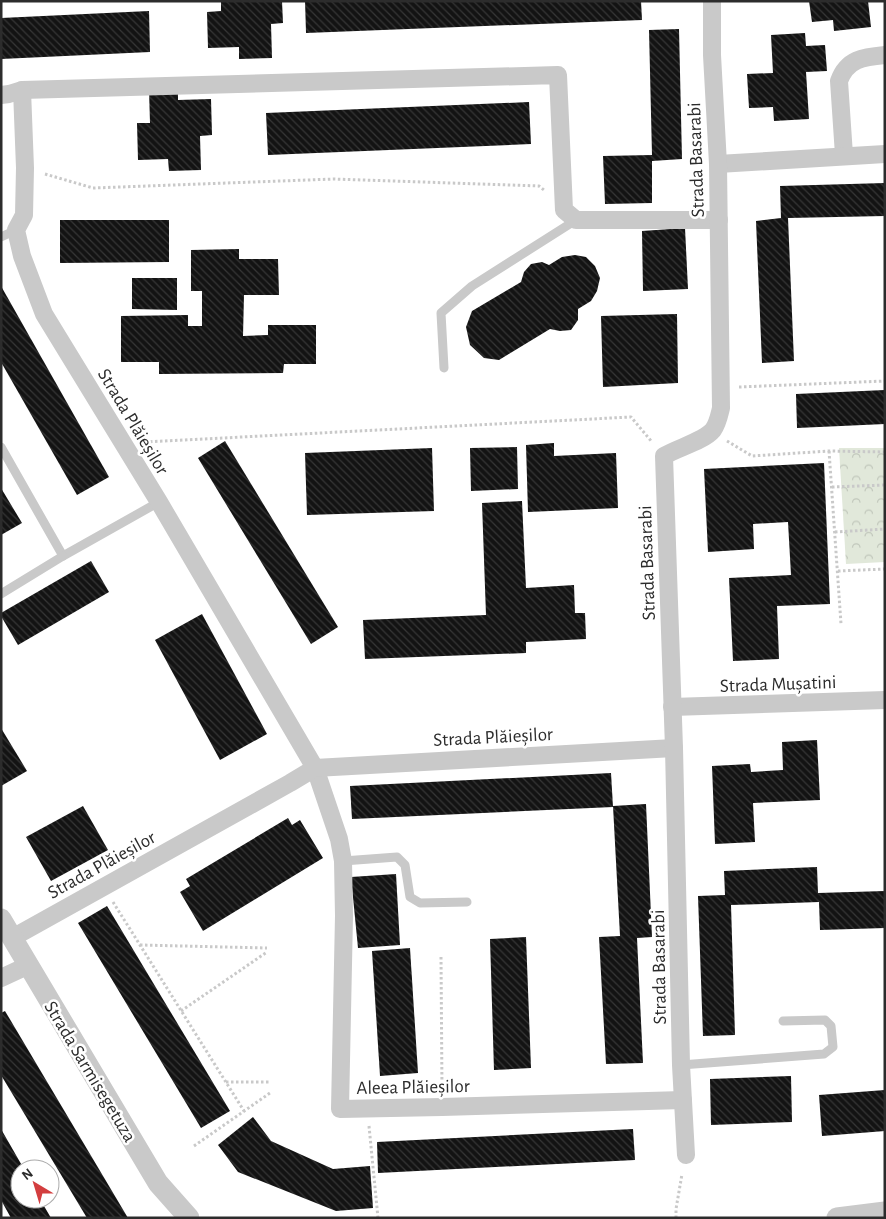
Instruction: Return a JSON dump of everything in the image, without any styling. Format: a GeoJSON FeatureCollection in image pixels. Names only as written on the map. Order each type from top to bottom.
{"type":"FeatureCollection","features":[{"type":"Feature","properties":{"kind":"street","name":"Strada Basarabi"},"geometry":{"type":"LineString","coordinates":[[712,1],[712,55],[718,164],[721,388],[721,408],[718,421],[712,430]]}},
{"type":"Feature","properties":{"kind":"street"},"geometry":{"type":"LineString","coordinates":[[844,155],[839,81],[842,72],[855,61],[867,56],[885,55]]}},
{"type":"Feature","properties":{"kind":"street"},"geometry":{"type":"LineString","coordinates":[[1,95],[22,90],[558,75],[570,215],[719,220]]}},
{"type":"Feature","properties":{"kind":"street","name":"Strada Plăieșilor"},"geometry":{"type":"LineString","coordinates":[[22,90],[25,168],[24,215],[9,234],[22,256],[44,314],[159,502],[315,768]]}},
{"type":"Feature","properties":{"kind":"street"},"geometry":{"type":"LineString","coordinates":[[718,164],[885,154]]}},
{"type":"Feature","properties":{"kind":"street"},"geometry":{"type":"LineString","coordinates":[[664,456],[705,437],[712,430]]}},
{"type":"Feature","properties":{"kind":"street","name":"Strada Basarabi"},"geometry":{"type":"LineString","coordinates":[[664,456],[686,1155]]}},
{"type":"Feature","properties":{"kind":"street","name":"Strada Mușatini"},"geometry":{"type":"LineString","coordinates":[[672,707],[885,700]]}},
{"type":"Feature","properties":{"kind":"street","name":"Strada Plăieșilor"},"geometry":{"type":"LineString","coordinates":[[12,938],[315,768],[674,748]]}},
{"type":"Feature","properties":{"kind":"street","name":"Aleea Plăieșilor"},"geometry":{"type":"LineString","coordinates":[[315,768],[339,839],[343,861],[344,916],[340,1109],[683,1100]]}},
{"type":"Feature","properties":{"kind":"street","name":"Strada Sarmisegetuza"},"geometry":{"type":"LineString","coordinates":[[1,919],[158,1183],[189,1218]]}},
{"type":"Feature","properties":{"kind":"street"},"geometry":{"type":"LineString","coordinates":[[1,978],[28,965]]}},
{"type":"Feature","properties":{"kind":"street"},"geometry":{"type":"LineString","coordinates":[[837,1218],[885,1212]]}},
{"type":"Feature","properties":{"kind":"lane"},"geometry":{"type":"LineString","coordinates":[[444,368],[441,313],[472,286],[570,215]]}},
{"type":"Feature","properties":{"kind":"lane"},"geometry":{"type":"LineString","coordinates":[[1,447],[64,556]]}},
{"type":"Feature","properties":{"kind":"lane"},"geometry":{"type":"LineString","coordinates":[[1,594],[159,502]]}},
{"type":"Feature","properties":{"kind":"lane"},"geometry":{"type":"LineString","coordinates":[[343,861],[397,857],[405,865],[410,897],[420,903],[467,902]]}},
{"type":"Feature","properties":{"kind":"lane"},"geometry":{"type":"LineString","coordinates":[[682,1066],[824,1054],[833,1047],[831,1026],[825,1020],[783,1020]]}},
{"type":"Feature","properties":{"kind":"path"},"geometry":{"type":"LineString","coordinates":[[25,168],[93,188],[334,179],[540,186],[570,215]]}},
{"type":"Feature","properties":{"kind":"path"},"geometry":{"type":"LineString","coordinates":[[721,388],[885,381]]}},
{"type":"Feature","properties":{"kind":"path"},"geometry":{"type":"LineString","coordinates":[[124,444],[631,417],[664,456]]}},
{"type":"Feature","properties":{"kind":"path"},"geometry":{"type":"LineString","coordinates":[[712,430],[732,445],[752,456],[829,451],[885,452]]}},
{"type":"Feature","properties":{"kind":"path"},"geometry":{"type":"LineString","coordinates":[[829,451],[841,624]]}},
{"type":"Feature","properties":{"kind":"path"},"geometry":{"type":"LineString","coordinates":[[832,487],[885,485]]}},
{"type":"Feature","properties":{"kind":"path"},"geometry":{"type":"LineString","coordinates":[[835,532],[885,529]]}},
{"type":"Feature","properties":{"kind":"path"},"geometry":{"type":"LineString","coordinates":[[838,571],[885,569]]}},
{"type":"Feature","properties":{"kind":"path"},"geometry":{"type":"LineString","coordinates":[[103,887],[244,1111]]}},
{"type":"Feature","properties":{"kind":"path"},"geometry":{"type":"LineString","coordinates":[[140,945],[267,950],[181,1011]]}},
{"type":"Feature","properties":{"kind":"path"},"geometry":{"type":"LineString","coordinates":[[441,957],[442,1107]]}},
{"type":"Feature","properties":{"kind":"path"},"geometry":{"type":"LineString","coordinates":[[226,1082],[270,1082]]}},
{"type":"Feature","properties":{"kind":"path"},"geometry":{"type":"LineString","coordinates":[[194,1146],[270,1093]]}},
{"type":"Feature","properties":{"kind":"path"},"geometry":{"type":"LineString","coordinates":[[367,1108],[378,1218]]}},
{"type":"Feature","properties":{"kind":"path"},"geometry":{"type":"LineString","coordinates":[[676,1218],[686,1155]]}},
{"type":"Feature","properties":{"kind":"green space"},"geometry":{"type":"Polygon","coordinates":[[[839,448],[885,448],[885,562],[846,564],[839,448]]]}},
{"type":"Feature","properties":{"kind":"building"},"geometry":{"type":"Polygon","coordinates":[[[221,1],[282,1],[283,23],[271,24],[272,58],[239,59],[239,47],[208,48],[207,12],[221,11],[221,1]]]}},
{"type":"Feature","properties":{"kind":"building"},"geometry":{"type":"Polygon","coordinates":[[[305,1],[641,1],[642,20],[306,33],[305,1]]]}},
{"type":"Feature","properties":{"kind":"building"},"geometry":{"type":"Polygon","coordinates":[[[809,1],[868,1],[871,27],[834,31],[833,20],[812,22],[809,1]]]}},
{"type":"Feature","properties":{"kind":"building"},"geometry":{"type":"Polygon","coordinates":[[[149,11],[150,52],[1,59],[1,18],[149,11]]]}},
{"type":"Feature","properties":{"kind":"building"},"geometry":{"type":"Polygon","coordinates":[[[679,29],[682,159],[652,161],[652,203],[605,204],[603,156],[652,155],[649,30],[679,29]]]}},
{"type":"Feature","properties":{"kind":"building"},"geometry":{"type":"Polygon","coordinates":[[[805,33],[806,46],[825,45],[827,71],[806,72],[809,119],[774,121],[773,107],[749,108],[747,74],[773,73],[771,35],[805,33]]]}},
{"type":"Feature","properties":{"kind":"building"},"geometry":{"type":"Polygon","coordinates":[[[178,89],[178,100],[211,99],[212,135],[200,136],[201,170],[169,171],[168,159],[138,160],[137,123],[150,123],[149,90],[178,89]]]}},
{"type":"Feature","properties":{"kind":"building"},"geometry":{"type":"Polygon","coordinates":[[[529,102],[531,144],[268,155],[266,113],[529,102]]]}},
{"type":"Feature","properties":{"kind":"building"},"geometry":{"type":"Polygon","coordinates":[[[885,183],[885,216],[788,218],[794,361],[762,363],[756,221],[781,218],[780,186],[885,183]]]}},
{"type":"Feature","properties":{"kind":"building"},"geometry":{"type":"Polygon","coordinates":[[[60,220],[169,220],[169,262],[60,263],[60,220]]]}},
{"type":"Feature","properties":{"kind":"building"},"geometry":{"type":"Polygon","coordinates":[[[685,228],[688,289],[643,291],[642,231],[685,228]]]}},
{"type":"Feature","properties":{"kind":"building"},"geometry":{"type":"Polygon","coordinates":[[[239,249],[239,259],[278,259],[279,295],[244,295],[243,336],[268,335],[268,325],[316,325],[316,364],[284,364],[283,373],[159,374],[159,362],[121,362],[121,316],[188,315],[188,326],[202,326],[202,291],[191,291],[191,250],[239,249]]]}},
{"type":"Feature","properties":{"kind":"building"},"geometry":{"type":"Polygon","coordinates":[[[575,255],[586,257],[595,266],[600,278],[597,291],[591,301],[578,309],[578,320],[571,330],[560,331],[550,329],[499,360],[484,358],[470,345],[466,327],[472,311],[521,282],[524,272],[531,264],[542,262],[549,265],[562,257],[575,255]]]}},
{"type":"Feature","properties":{"kind":"building"},"geometry":{"type":"Polygon","coordinates":[[[132,278],[177,278],[177,310],[132,309],[132,278]]]}},
{"type":"Feature","properties":{"kind":"building"},"geometry":{"type":"Polygon","coordinates":[[[1,286],[109,477],[77,495],[1,362],[1,286]]]}},
{"type":"Feature","properties":{"kind":"building"},"geometry":{"type":"Polygon","coordinates":[[[677,314],[678,383],[603,387],[601,316],[677,314]]]}},
{"type":"Feature","properties":{"kind":"building"},"geometry":{"type":"Polygon","coordinates":[[[885,390],[885,424],[797,428],[796,394],[885,390]]]}},
{"type":"Feature","properties":{"kind":"building"},"geometry":{"type":"Polygon","coordinates":[[[225,441],[338,627],[311,644],[198,458],[225,441]]]}},
{"type":"Feature","properties":{"kind":"building"},"geometry":{"type":"Polygon","coordinates":[[[554,443],[554,456],[616,453],[618,508],[528,512],[526,445],[554,443]]]}},
{"type":"Feature","properties":{"kind":"building"},"geometry":{"type":"Polygon","coordinates":[[[517,447],[518,489],[471,491],[470,448],[517,447]]]}},
{"type":"Feature","properties":{"kind":"building"},"geometry":{"type":"Polygon","coordinates":[[[432,448],[434,511],[307,515],[305,453],[432,448]]]}},
{"type":"Feature","properties":{"kind":"building"},"geometry":{"type":"Polygon","coordinates":[[[824,463],[830,604],[777,606],[779,659],[733,661],[729,578],[791,575],[788,522],[753,524],[754,549],[708,552],[704,469],[824,463]]]}},
{"type":"Feature","properties":{"kind":"building"},"geometry":{"type":"Polygon","coordinates":[[[1,488],[22,523],[1,535],[1,488]]]}},
{"type":"Feature","properties":{"kind":"building"},"geometry":{"type":"Polygon","coordinates":[[[522,501],[526,588],[574,585],[575,613],[585,613],[586,639],[526,642],[526,653],[365,659],[363,620],[486,615],[482,503],[522,501]]]}},
{"type":"Feature","properties":{"kind":"building"},"geometry":{"type":"Polygon","coordinates":[[[91,561],[109,592],[18,645],[1,613],[91,561]]]}},
{"type":"Feature","properties":{"kind":"building"},"geometry":{"type":"Polygon","coordinates":[[[202,614],[267,734],[220,760],[155,640],[202,614]]]}},
{"type":"Feature","properties":{"kind":"building"},"geometry":{"type":"Polygon","coordinates":[[[1,728],[27,771],[1,786],[1,728]]]}},
{"type":"Feature","properties":{"kind":"building"},"geometry":{"type":"Polygon","coordinates":[[[817,740],[820,800],[753,803],[755,842],[715,844],[712,766],[750,764],[751,772],[783,770],[782,742],[817,740]]]}},
{"type":"Feature","properties":{"kind":"building"},"geometry":{"type":"Polygon","coordinates":[[[611,773],[613,807],[352,819],[350,786],[611,773]]]}},
{"type":"Feature","properties":{"kind":"building"},"geometry":{"type":"Polygon","coordinates":[[[646,804],[652,937],[637,938],[643,1063],[606,1064],[599,937],[620,936],[613,806],[646,804]]]}},
{"type":"Feature","properties":{"kind":"building"},"geometry":{"type":"Polygon","coordinates":[[[83,806],[108,850],[51,881],[26,837],[83,806]]]}},
{"type":"Feature","properties":{"kind":"building"},"geometry":{"type":"Polygon","coordinates":[[[288,818],[292,825],[300,820],[323,858],[203,931],[180,892],[190,886],[186,879],[288,818]]]}},
{"type":"Feature","properties":{"kind":"building"},"geometry":{"type":"Polygon","coordinates":[[[817,867],[818,893],[885,891],[885,928],[820,930],[819,902],[731,905],[735,1035],[703,1036],[698,896],[725,895],[724,871],[817,867]]]}},
{"type":"Feature","properties":{"kind":"building"},"geometry":{"type":"Polygon","coordinates":[[[396,874],[400,945],[358,948],[351,877],[396,874]]]}},
{"type":"Feature","properties":{"kind":"building"},"geometry":{"type":"Polygon","coordinates":[[[107,906],[230,1111],[201,1128],[78,923],[107,906]]]}},
{"type":"Feature","properties":{"kind":"building"},"geometry":{"type":"Polygon","coordinates":[[[526,937],[531,1068],[494,1070],[490,939],[526,937]]]}},
{"type":"Feature","properties":{"kind":"building"},"geometry":{"type":"Polygon","coordinates":[[[410,948],[418,1073],[380,1076],[372,951],[410,948]]]}},
{"type":"Feature","properties":{"kind":"building"},"geometry":{"type":"Polygon","coordinates":[[[5,1011],[128,1218],[87,1218],[60,1173],[60,1159],[52,1159],[1,1075],[1,1013],[5,1011]]]}},
{"type":"Feature","properties":{"kind":"building"},"geometry":{"type":"Polygon","coordinates":[[[791,1076],[792,1122],[711,1125],[710,1079],[791,1076]]]}},
{"type":"Feature","properties":{"kind":"building"},"geometry":{"type":"Polygon","coordinates":[[[885,1090],[885,1131],[822,1136],[819,1095],[885,1090]]]}},
{"type":"Feature","properties":{"kind":"building"},"geometry":{"type":"Polygon","coordinates":[[[253,1117],[271,1141],[333,1169],[370,1166],[373,1208],[336,1211],[238,1172],[218,1145],[253,1117]]]}},
{"type":"Feature","properties":{"kind":"building"},"geometry":{"type":"Polygon","coordinates":[[[1,1129],[18,1159],[10,1159],[10,1209],[46,1209],[51,1218],[11,1218],[1,1200],[1,1129]]]}},
{"type":"Feature","properties":{"kind":"building"},"geometry":{"type":"Polygon","coordinates":[[[633,1129],[635,1160],[378,1173],[377,1142],[633,1129]]]}}]}
